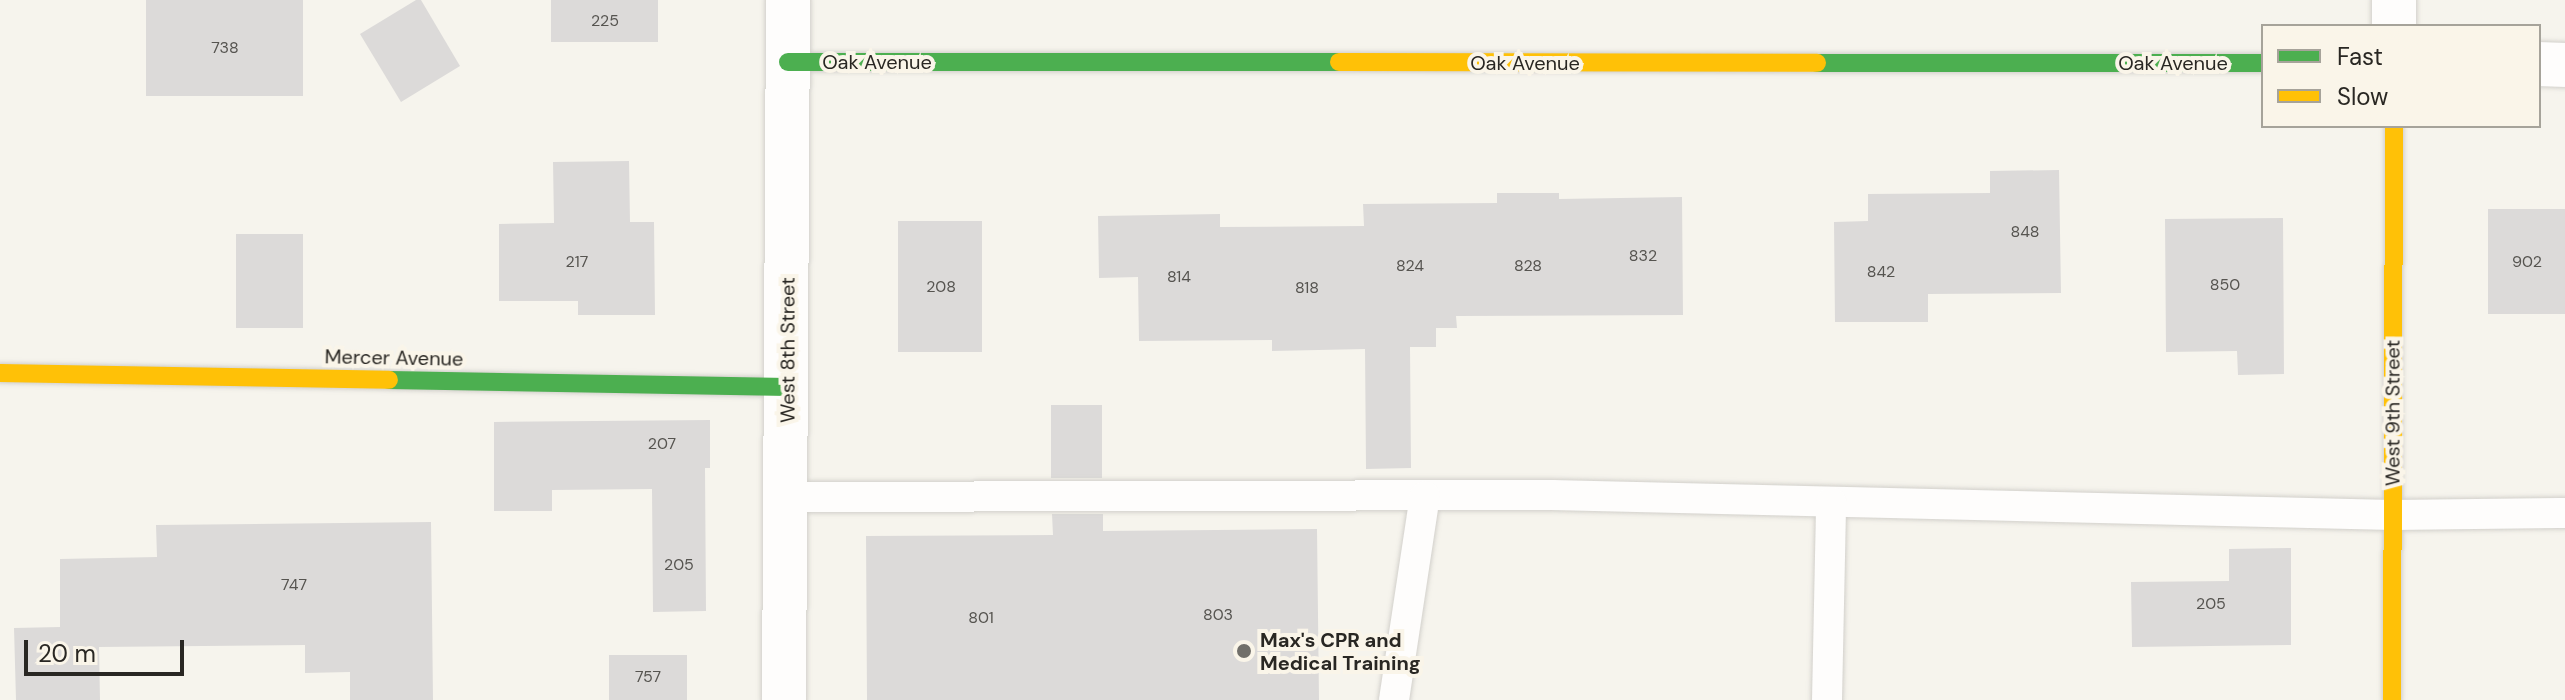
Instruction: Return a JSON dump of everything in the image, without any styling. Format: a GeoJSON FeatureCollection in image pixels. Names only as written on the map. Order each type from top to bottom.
{"type":"FeatureCollection","features":[{"type":"Feature","properties":{"kind":"street","name":"West 8th Street"},"geometry":{"type":"LineString","coordinates":[[784,700],[788,0]]}},
{"type":"Feature","properties":{"kind":"street"},"geometry":{"type":"LineString","coordinates":[[2394,0],[2394,24]]}},
{"type":"Feature","properties":{"kind":"street","name":"Oak Avenue"},"geometry":{"type":"LineString","coordinates":[[788,62],[2261,63]]}},
{"type":"Feature","properties":{"kind":"street"},"geometry":{"type":"LineString","coordinates":[[2541,64],[2565,65]]}},
{"type":"Feature","properties":{"kind":"street","name":"West 9th Street"},"geometry":{"type":"LineString","coordinates":[[2392,700],[2394,128]]}},
{"type":"Feature","properties":{"kind":"street","name":"Mercer Avenue"},"geometry":{"type":"LineString","coordinates":[[0,373],[788,387]]}},
{"type":"Feature","properties":{"kind":"lane"},"geometry":{"type":"LineString","coordinates":[[787,497],[1425,496],[2393,515],[2565,513]]}},
{"type":"Feature","properties":{"kind":"lane"},"geometry":{"type":"LineString","coordinates":[[1394,700],[1425,496]]}},
{"type":"Feature","properties":{"kind":"lane"},"geometry":{"type":"LineString","coordinates":[[1827,700],[1831,502]]}},
{"type":"Feature","properties":{"kind":"building"},"geometry":{"type":"Polygon","coordinates":[[[146,0],[303,0],[303,96],[146,96],[146,0]]]}},
{"type":"Feature","properties":{"kind":"building"},"geometry":{"type":"Polygon","coordinates":[[[416,0],[421,0],[460,66],[401,102],[360,34],[416,0]]]}},
{"type":"Feature","properties":{"kind":"building"},"geometry":{"type":"Polygon","coordinates":[[[551,0],[658,0],[658,42],[551,42],[551,0]]]}},
{"type":"Feature","properties":{"kind":"building"},"geometry":{"type":"Polygon","coordinates":[[[629,161],[630,222],[654,222],[655,315],[578,315],[578,301],[499,301],[499,224],[554,223],[553,162],[629,161]]]}},
{"type":"Feature","properties":{"kind":"building"},"geometry":{"type":"Polygon","coordinates":[[[2059,170],[2061,293],[1928,294],[1928,322],[1835,322],[1834,222],[1868,221],[1868,194],[1990,193],[1990,171],[2059,170]]]}},
{"type":"Feature","properties":{"kind":"building"},"geometry":{"type":"Polygon","coordinates":[[[1497,193],[1559,193],[1559,199],[1682,197],[1683,315],[1456,316],[1457,328],[1436,328],[1436,347],[1410,347],[1411,468],[1366,469],[1365,349],[1272,351],[1272,340],[1139,341],[1138,277],[1099,278],[1098,216],[1220,214],[1220,227],[1364,226],[1363,204],[1497,203],[1497,193]]]}},
{"type":"Feature","properties":{"kind":"building"},"geometry":{"type":"Polygon","coordinates":[[[2488,209],[2565,209],[2565,314],[2488,314],[2488,209]]]}},
{"type":"Feature","properties":{"kind":"building"},"geometry":{"type":"Polygon","coordinates":[[[2283,218],[2284,374],[2238,375],[2237,351],[2166,352],[2165,219],[2283,218]]]}},
{"type":"Feature","properties":{"kind":"building"},"geometry":{"type":"Polygon","coordinates":[[[898,221],[982,221],[982,352],[898,352],[898,221]]]}},
{"type":"Feature","properties":{"kind":"building"},"geometry":{"type":"Polygon","coordinates":[[[236,234],[303,234],[303,328],[236,328],[236,234]]]}},
{"type":"Feature","properties":{"kind":"building"},"geometry":{"type":"Polygon","coordinates":[[[1051,405],[1102,405],[1102,478],[1051,478],[1051,405]]]}},
{"type":"Feature","properties":{"kind":"building"},"geometry":{"type":"Polygon","coordinates":[[[710,420],[710,468],[705,468],[706,611],[653,612],[652,489],[552,490],[552,511],[494,511],[494,422],[710,420]]]}},
{"type":"Feature","properties":{"kind":"building"},"geometry":{"type":"Polygon","coordinates":[[[1052,514],[1103,514],[1103,531],[1317,529],[1319,700],[867,700],[866,536],[1053,535],[1052,514]]]}},
{"type":"Feature","properties":{"kind":"building"},"geometry":{"type":"Polygon","coordinates":[[[431,522],[433,700],[350,700],[350,672],[305,673],[305,645],[99,647],[100,700],[16,700],[14,628],[60,627],[60,559],[157,557],[156,525],[431,522]]]}},
{"type":"Feature","properties":{"kind":"building"},"geometry":{"type":"Polygon","coordinates":[[[2291,548],[2291,645],[2132,647],[2131,582],[2229,581],[2229,549],[2291,548]]]}},
{"type":"Feature","properties":{"kind":"building"},"geometry":{"type":"Polygon","coordinates":[[[609,655],[687,655],[687,700],[609,700],[609,655]]]}},
{"type":"Feature","properties":{"kind":"traffic: fast"},"geometry":{"type":"LineString","coordinates":[[788,62],[1339,62]]}},
{"type":"Feature","properties":{"kind":"traffic: fast"},"geometry":{"type":"LineString","coordinates":[[1817,63],[2261,63]]}},
{"type":"Feature","properties":{"kind":"traffic: fast"},"geometry":{"type":"LineString","coordinates":[[389,380],[788,387]]}},
{"type":"Feature","properties":{"kind":"traffic: slow"},"geometry":{"type":"LineString","coordinates":[[1339,62],[1817,63]]}},
{"type":"Feature","properties":{"kind":"traffic: slow"},"geometry":{"type":"LineString","coordinates":[[2392,700],[2394,128]]}},
{"type":"Feature","properties":{"kind":"traffic: slow"},"geometry":{"type":"LineString","coordinates":[[0,373],[389,380]]}},
{"type":"Feature","properties":{"kind":"place","name":"Max's CPR and Medical Training"},"geometry":{"type":"Point","coordinates":[1244,651]}}]}
